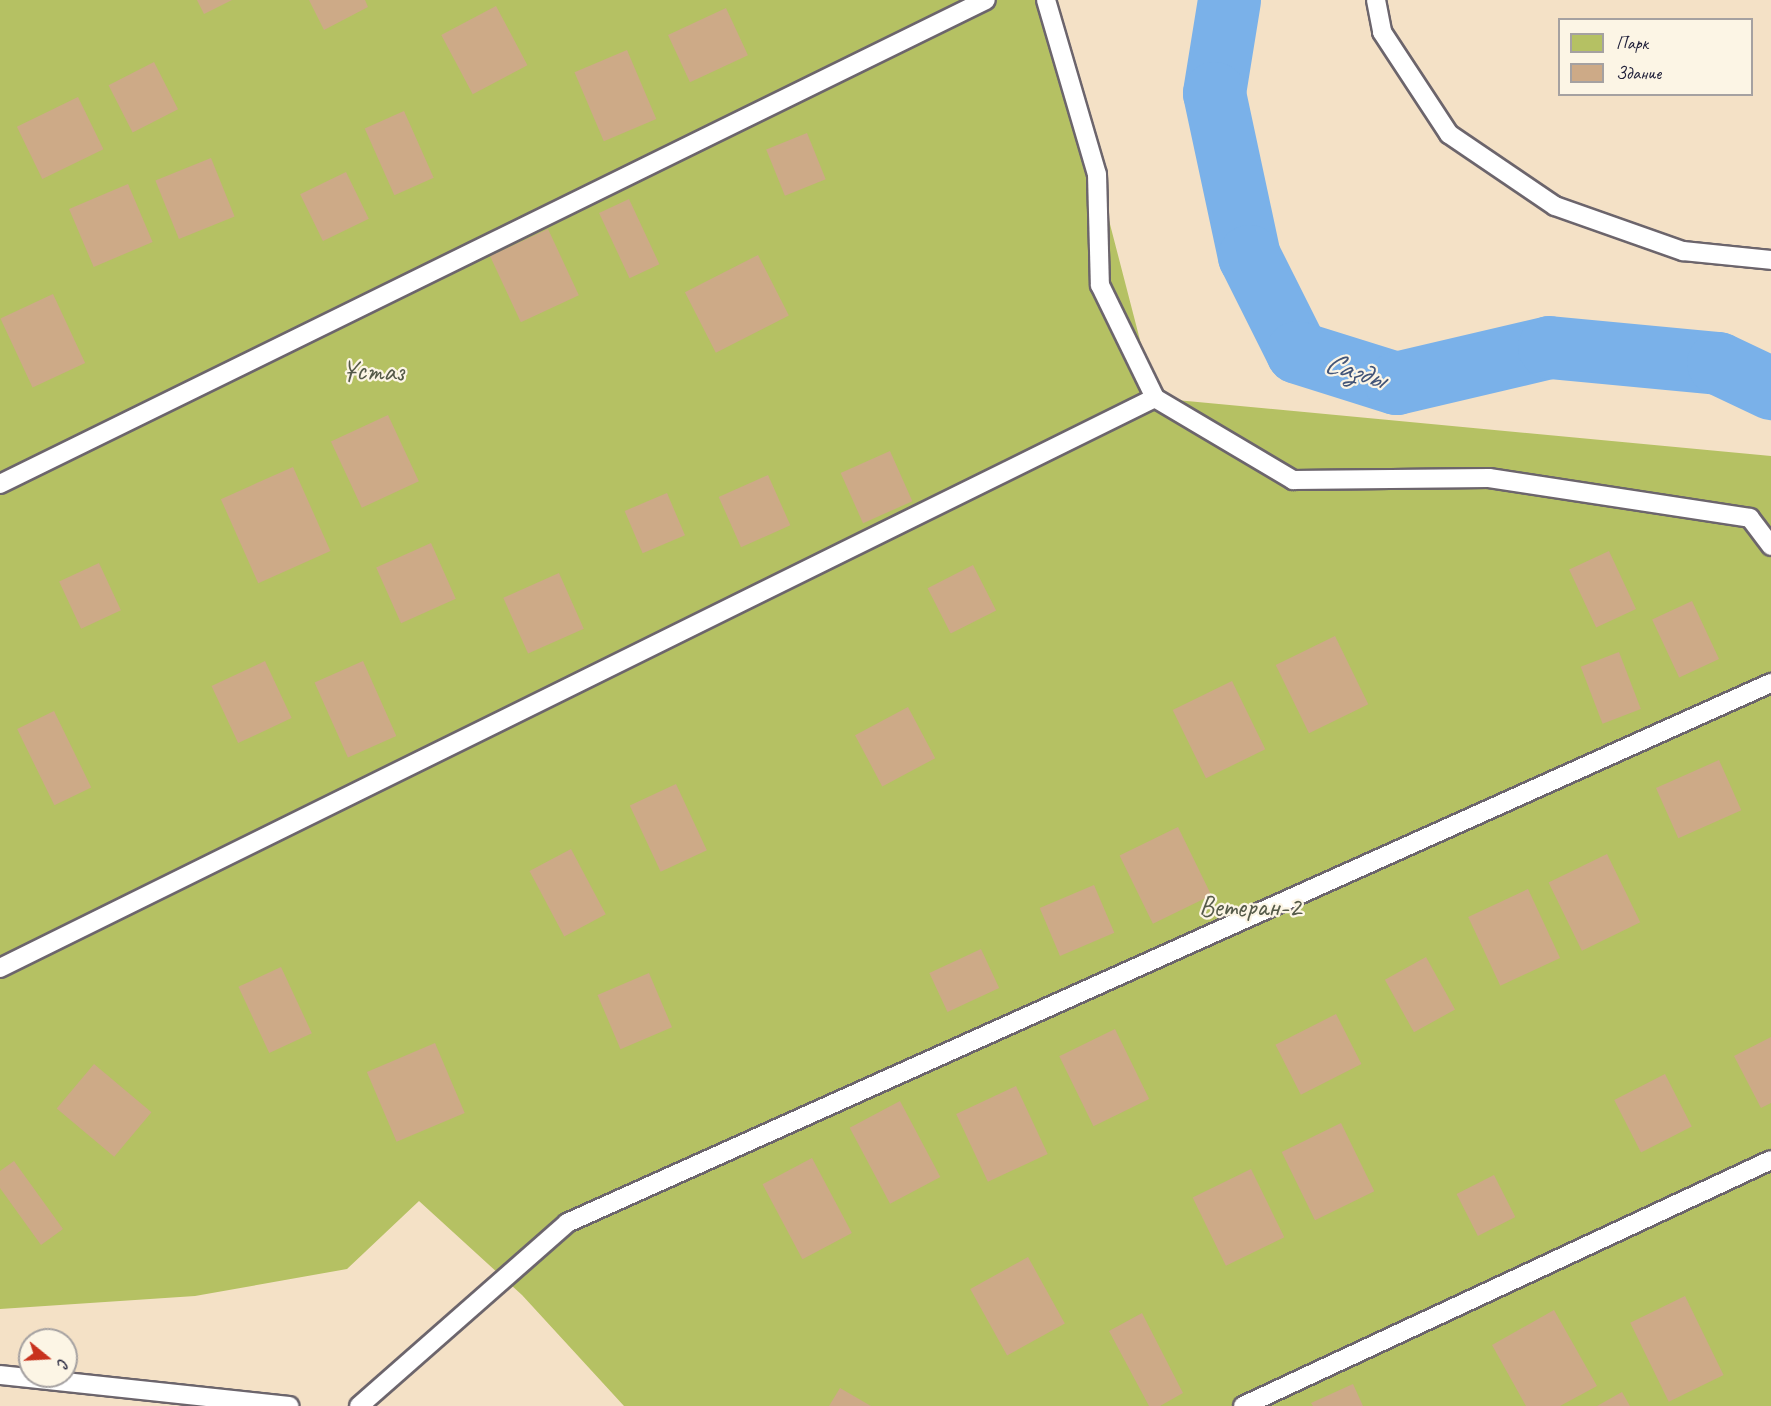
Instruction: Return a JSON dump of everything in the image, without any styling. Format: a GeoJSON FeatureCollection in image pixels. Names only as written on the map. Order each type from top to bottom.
{"type":"FeatureCollection","features":[{"type":"Feature","properties":{"kind":"lane"},"geometry":{"type":"LineString","coordinates":[[0,484],[986,0]]}},
{"type":"Feature","properties":{"kind":"lane"},"geometry":{"type":"LineString","coordinates":[[1046,0],[1097,174],[1100,285],[1155,398],[1293,480],[1489,478],[1750,518],[1771,546]]}},
{"type":"Feature","properties":{"kind":"lane"},"geometry":{"type":"LineString","coordinates":[[1376,0],[1382,32],[1449,134],[1555,206],[1683,251],[1771,260]]}},
{"type":"Feature","properties":{"kind":"lane"},"geometry":{"type":"LineString","coordinates":[[0,968],[1155,398]]}},
{"type":"Feature","properties":{"kind":"lane"},"geometry":{"type":"LineString","coordinates":[[359,1406],[567,1223],[1771,684]]}},
{"type":"Feature","properties":{"kind":"lane"},"geometry":{"type":"LineString","coordinates":[[1243,1406],[1771,1160]]}},
{"type":"Feature","properties":{"kind":"lane"},"geometry":{"type":"LineString","coordinates":[[0,1375],[289,1406]]}},
{"type":"Feature","properties":{"kind":"green space","name":"Ветеран-2"},"geometry":{"type":"Polygon","coordinates":[[[0,0],[1046,0],[1097,174],[1155,398],[1771,456],[1771,1406],[624,1406],[522,1295],[419,1201],[347,1269],[195,1296],[0,1309],[0,0]]]}},
{"type":"Feature","properties":{"kind":"building"},"geometry":{"type":"Polygon","coordinates":[[[197,0],[232,0],[204,14],[197,0]]]}},
{"type":"Feature","properties":{"kind":"building"},"geometry":{"type":"Polygon","coordinates":[[[309,0],[365,0],[368,7],[324,30],[309,0]]]}},
{"type":"Feature","properties":{"kind":"building"},"geometry":{"type":"Polygon","coordinates":[[[496,6],[527,65],[473,94],[441,35],[496,6]]]}},
{"type":"Feature","properties":{"kind":"building"},"geometry":{"type":"Polygon","coordinates":[[[726,8],[748,55],[690,82],[668,35],[726,8]]]}},
{"type":"Feature","properties":{"kind":"building"},"geometry":{"type":"Polygon","coordinates":[[[627,50],[656,119],[604,141],[575,72],[627,50]]]}},
{"type":"Feature","properties":{"kind":"building"},"geometry":{"type":"Polygon","coordinates":[[[154,62],[178,109],[133,132],[109,85],[154,62]]]}},
{"type":"Feature","properties":{"kind":"building"},"geometry":{"type":"Polygon","coordinates":[[[78,97],[103,149],[42,179],[17,127],[78,97]]]}},
{"type":"Feature","properties":{"kind":"building"},"geometry":{"type":"Polygon","coordinates":[[[404,111],[434,178],[394,195],[365,128],[404,111]]]}},
{"type":"Feature","properties":{"kind":"building"},"geometry":{"type":"Polygon","coordinates":[[[807,133],[826,179],[785,196],[766,149],[807,133]]]}},
{"type":"Feature","properties":{"kind":"building"},"geometry":{"type":"Polygon","coordinates":[[[211,158],[235,216],[179,239],[155,180],[211,158]]]}},
{"type":"Feature","properties":{"kind":"building"},"geometry":{"type":"Polygon","coordinates":[[[346,172],[369,219],[323,241],[300,194],[346,172]]]}},
{"type":"Feature","properties":{"kind":"building"},"geometry":{"type":"Polygon","coordinates":[[[128,184],[153,242],[94,267],[69,209],[128,184]]]}},
{"type":"Feature","properties":{"kind":"building"},"geometry":{"type":"Polygon","coordinates":[[[629,199],[659,264],[630,278],[599,213],[629,199]]]}},
{"type":"Feature","properties":{"kind":"building"},"geometry":{"type":"Polygon","coordinates":[[[548,229],[579,295],[521,322],[490,256],[548,229]]]}},
{"type":"Feature","properties":{"kind":"building"},"geometry":{"type":"Polygon","coordinates":[[[758,255],[789,316],[716,353],[685,292],[758,255]]]}},
{"type":"Feature","properties":{"kind":"building"},"geometry":{"type":"Polygon","coordinates":[[[53,294],[85,363],[33,387],[0,319],[53,294]]]}},
{"type":"Feature","properties":{"kind":"building"},"geometry":{"type":"Polygon","coordinates":[[[388,415],[419,481],[362,508],[331,442],[388,415]]]}},
{"type":"Feature","properties":{"kind":"building"},"geometry":{"type":"Polygon","coordinates":[[[890,451],[912,501],[863,523],[841,473],[890,451]]]}},
{"type":"Feature","properties":{"kind":"building"},"geometry":{"type":"Polygon","coordinates":[[[293,467],[330,551],[258,583],[221,499],[293,467]]]}},
{"type":"Feature","properties":{"kind":"building"},"geometry":{"type":"Polygon","coordinates":[[[768,475],[790,525],[741,547],[719,497],[768,475]]]}},
{"type":"Feature","properties":{"kind":"building"},"geometry":{"type":"Polygon","coordinates":[[[667,493],[685,535],[643,553],[625,511],[667,493]]]}},
{"type":"Feature","properties":{"kind":"building"},"geometry":{"type":"Polygon","coordinates":[[[431,543],[456,599],[401,623],[376,567],[431,543]]]}},
{"type":"Feature","properties":{"kind":"building"},"geometry":{"type":"Polygon","coordinates":[[[1609,551],[1636,609],[1596,628],[1569,570],[1609,551]]]}},
{"type":"Feature","properties":{"kind":"building"},"geometry":{"type":"Polygon","coordinates":[[[99,563],[121,610],[81,629],[59,582],[99,563]]]}},
{"type":"Feature","properties":{"kind":"building"},"geometry":{"type":"Polygon","coordinates":[[[973,565],[996,610],[951,634],[928,588],[973,565]]]}},
{"type":"Feature","properties":{"kind":"building"},"geometry":{"type":"Polygon","coordinates":[[[559,573],[584,629],[528,654],[503,598],[559,573]]]}},
{"type":"Feature","properties":{"kind":"building"},"geometry":{"type":"Polygon","coordinates":[[[1692,601],[1719,659],[1679,678],[1652,620],[1692,601]]]}},
{"type":"Feature","properties":{"kind":"building"},"geometry":{"type":"Polygon","coordinates":[[[1335,636],[1368,704],[1309,733],[1276,665],[1335,636]]]}},
{"type":"Feature","properties":{"kind":"building"},"geometry":{"type":"Polygon","coordinates":[[[1619,652],[1641,709],[1603,724],[1581,667],[1619,652]]]}},
{"type":"Feature","properties":{"kind":"building"},"geometry":{"type":"Polygon","coordinates":[[[265,661],[292,718],[238,743],[212,686],[265,661]]]}},
{"type":"Feature","properties":{"kind":"building"},"geometry":{"type":"Polygon","coordinates":[[[363,661],[396,736],[348,757],[315,683],[363,661]]]}},
{"type":"Feature","properties":{"kind":"building"},"geometry":{"type":"Polygon","coordinates":[[[1232,681],[1265,749],[1206,778],[1173,710],[1232,681]]]}},
{"type":"Feature","properties":{"kind":"building"},"geometry":{"type":"Polygon","coordinates":[[[908,707],[935,758],[882,786],[855,735],[908,707]]]}},
{"type":"Feature","properties":{"kind":"building"},"geometry":{"type":"Polygon","coordinates":[[[54,711],[91,787],[54,805],[17,729],[54,711]]]}},
{"type":"Feature","properties":{"kind":"building"},"geometry":{"type":"Polygon","coordinates":[[[1719,760],[1741,810],[1678,838],[1656,788],[1719,760]]]}},
{"type":"Feature","properties":{"kind":"building"},"geometry":{"type":"Polygon","coordinates":[[[676,784],[707,850],[661,872],[630,806],[676,784]]]}},
{"type":"Feature","properties":{"kind":"building"},"geometry":{"type":"Polygon","coordinates":[[[1178,827],[1211,895],[1153,924],[1120,855],[1178,827]]]}},
{"type":"Feature","properties":{"kind":"building"},"geometry":{"type":"Polygon","coordinates":[[[571,849],[606,914],[564,936],[530,871],[571,849]]]}},
{"type":"Feature","properties":{"kind":"building"},"geometry":{"type":"Polygon","coordinates":[[[1607,854],[1640,922],[1582,951],[1549,882],[1607,854]]]}},
{"type":"Feature","properties":{"kind":"building"},"geometry":{"type":"Polygon","coordinates":[[[1094,885],[1114,933],[1060,956],[1040,908],[1094,885]]]}},
{"type":"Feature","properties":{"kind":"building"},"geometry":{"type":"Polygon","coordinates":[[[1528,889],[1560,958],[1500,986],[1468,917],[1528,889]]]}},
{"type":"Feature","properties":{"kind":"building"},"geometry":{"type":"Polygon","coordinates":[[[981,949],[999,988],[948,1012],[929,973],[981,949]]]}},
{"type":"Feature","properties":{"kind":"building"},"geometry":{"type":"Polygon","coordinates":[[[1426,957],[1455,1009],[1414,1032],[1385,980],[1426,957]]]}},
{"type":"Feature","properties":{"kind":"building"},"geometry":{"type":"Polygon","coordinates":[[[281,967],[312,1033],[269,1053],[238,987],[281,967]]]}},
{"type":"Feature","properties":{"kind":"building"},"geometry":{"type":"Polygon","coordinates":[[[649,973],[672,1027],[621,1049],[597,995],[649,973]]]}},
{"type":"Feature","properties":{"kind":"building"},"geometry":{"type":"Polygon","coordinates":[[[1336,1014],[1361,1064],[1301,1095],[1275,1045],[1336,1014]]]}},
{"type":"Feature","properties":{"kind":"building"},"geometry":{"type":"Polygon","coordinates":[[[1115,1029],[1149,1099],[1093,1126],[1059,1056],[1115,1029]]]}},
{"type":"Feature","properties":{"kind":"building"},"geometry":{"type":"Polygon","coordinates":[[[1771,1037],[1771,1103],[1761,1108],[1734,1056],[1771,1037]]]}},
{"type":"Feature","properties":{"kind":"building"},"geometry":{"type":"Polygon","coordinates":[[[435,1043],[465,1113],[397,1142],[367,1072],[435,1043]]]}},
{"type":"Feature","properties":{"kind":"building"},"geometry":{"type":"Polygon","coordinates":[[[94,1064],[151,1112],[114,1157],[57,1108],[94,1064]]]}},
{"type":"Feature","properties":{"kind":"building"},"geometry":{"type":"Polygon","coordinates":[[[1665,1074],[1692,1127],[1641,1152],[1614,1100],[1665,1074]]]}},
{"type":"Feature","properties":{"kind":"building"},"geometry":{"type":"Polygon","coordinates":[[[1016,1086],[1048,1154],[988,1182],[956,1114],[1016,1086]]]}},
{"type":"Feature","properties":{"kind":"building"},"geometry":{"type":"Polygon","coordinates":[[[900,1101],[940,1177],[890,1204],[850,1128],[900,1101]]]}},
{"type":"Feature","properties":{"kind":"building"},"geometry":{"type":"Polygon","coordinates":[[[1341,1123],[1374,1191],[1315,1220],[1282,1152],[1341,1123]]]}},
{"type":"Feature","properties":{"kind":"building"},"geometry":{"type":"Polygon","coordinates":[[[812,1158],[852,1233],[802,1259],[763,1184],[812,1158]]]}},
{"type":"Feature","properties":{"kind":"building"},"geometry":{"type":"Polygon","coordinates":[[[14,1161],[63,1229],[41,1245],[0,1188],[0,1171],[14,1161]]]}},
{"type":"Feature","properties":{"kind":"building"},"geometry":{"type":"Polygon","coordinates":[[[1251,1169],[1284,1237],[1226,1266],[1193,1197],[1251,1169]]]}},
{"type":"Feature","properties":{"kind":"building"},"geometry":{"type":"Polygon","coordinates":[[[1494,1175],[1515,1217],[1478,1236],[1457,1194],[1494,1175]]]}},
{"type":"Feature","properties":{"kind":"building"},"geometry":{"type":"Polygon","coordinates":[[[1028,1257],[1065,1323],[1007,1355],[970,1289],[1028,1257]]]}},
{"type":"Feature","properties":{"kind":"building"},"geometry":{"type":"Polygon","coordinates":[[[1685,1296],[1724,1375],[1669,1402],[1630,1323],[1685,1296]]]}},
{"type":"Feature","properties":{"kind":"building"},"geometry":{"type":"Polygon","coordinates":[[[1554,1310],[1597,1386],[1560,1406],[1526,1406],[1492,1345],[1554,1310]]]}},
{"type":"Feature","properties":{"kind":"building"},"geometry":{"type":"Polygon","coordinates":[[[1142,1313],[1183,1393],[1160,1406],[1149,1406],[1109,1331],[1142,1313]]]}},
{"type":"Feature","properties":{"kind":"building"},"geometry":{"type":"Polygon","coordinates":[[[1353,1384],[1363,1406],[1313,1406],[1311,1403],[1353,1384]]]}},
{"type":"Feature","properties":{"kind":"building"},"geometry":{"type":"Polygon","coordinates":[[[840,1388],[871,1406],[829,1406],[840,1388]]]}},
{"type":"Feature","properties":{"kind":"building"},"geometry":{"type":"Polygon","coordinates":[[[1622,1392],[1630,1406],[1597,1406],[1622,1392]]]}},
{"type":"Feature","properties":{"kind":"waterway","name":"Сазды"},"geometry":{"type":"LineString","coordinates":[[1229,0],[1214,93],[1249,256],[1297,352],[1396,383],[1549,347],[1718,363],[1771,388]]}},
{"type":"Feature","properties":{"kind":"park label","name":"Ұстаз"},"geometry":{"type":"Point","coordinates":[372,371]}}]}
